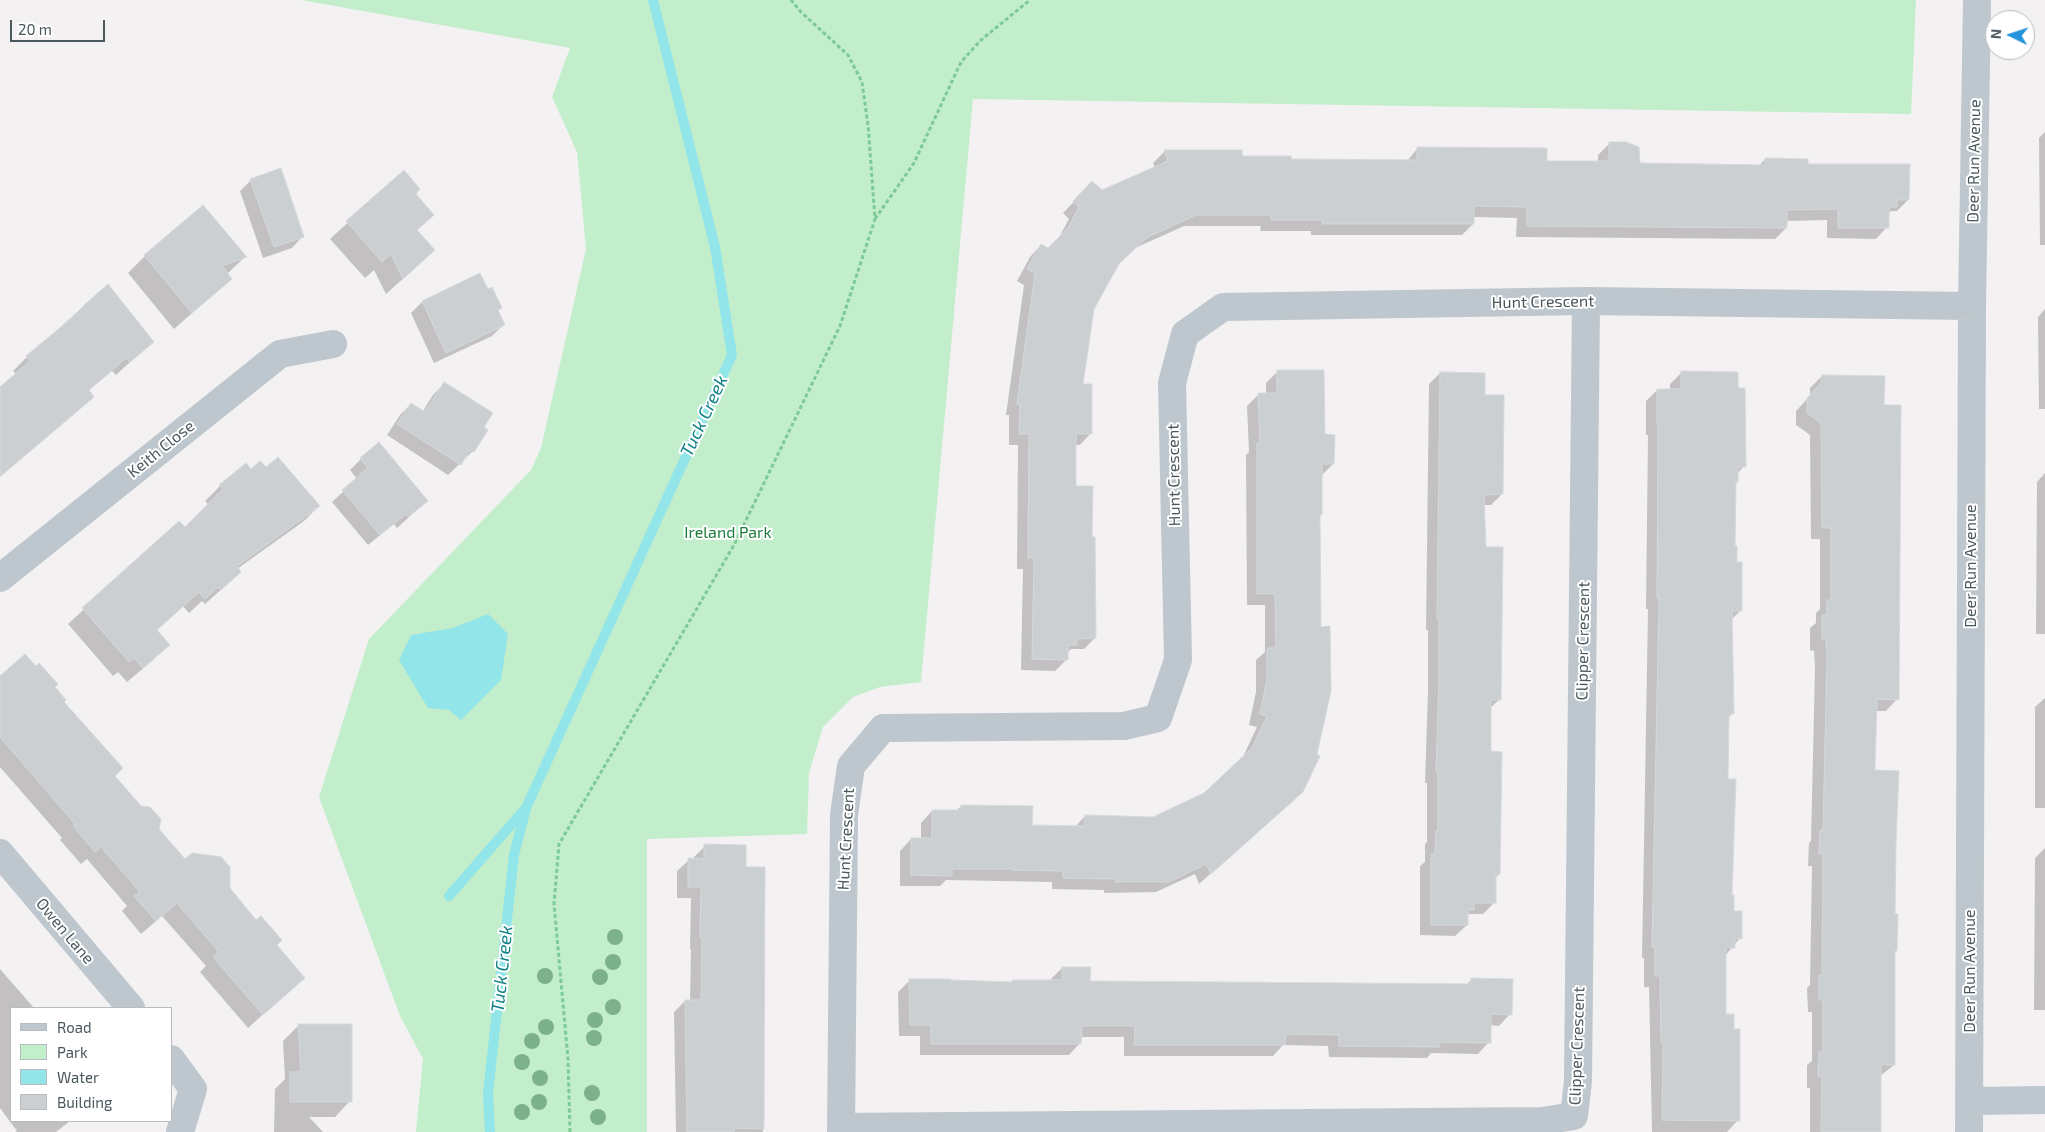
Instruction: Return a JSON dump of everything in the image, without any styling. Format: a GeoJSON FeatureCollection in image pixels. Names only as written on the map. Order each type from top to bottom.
{"type":"FeatureCollection","features":[{"type":"Feature","properties":{"kind":"street","name":"Deer Run Avenue"},"geometry":{"type":"LineString","coordinates":[[1969,1132],[1972,306],[1977,0]]}},
{"type":"Feature","properties":{"kind":"street","name":"Hunt Crescent"},"geometry":{"type":"LineString","coordinates":[[841,1130],[844,815],[851,766],[883,728],[1124,726],[1158,718],[1178,660],[1172,383],[1185,334],[1223,307],[1586,301],[1972,306]]}},
{"type":"Feature","properties":{"kind":"street","name":"Clipper Crescent"},"geometry":{"type":"LineString","coordinates":[[841,1130],[1542,1122],[1574,1116],[1578,1080],[1586,301]]}},
{"type":"Feature","properties":{"kind":"street","name":"Keith Close"},"geometry":{"type":"LineString","coordinates":[[0,578],[280,354],[333,344]]}},
{"type":"Feature","properties":{"kind":"street","name":"Owen Lane"},"geometry":{"type":"LineString","coordinates":[[0,853],[130,1007]]}},
{"type":"Feature","properties":{"kind":"street"},"geometry":{"type":"LineString","coordinates":[[172,1060],[193,1089],[180,1132]]}},
{"type":"Feature","properties":{"kind":"street"},"geometry":{"type":"LineString","coordinates":[[1970,1101],[2045,1100]]}},
{"type":"Feature","properties":{"kind":"path"},"geometry":{"type":"LineString","coordinates":[[791,0],[801,12],[848,55],[862,82],[868,125],[874,220]]}},
{"type":"Feature","properties":{"kind":"path"},"geometry":{"type":"LineString","coordinates":[[570,1132],[568,1059],[554,904],[559,844],[738,537],[840,326],[874,220],[914,163],[962,62],[981,40],[1030,0]]}},
{"type":"Feature","properties":{"kind":"green space","name":"Ireland Park"},"geometry":{"type":"Polygon","coordinates":[[[301,0],[1916,0],[1911,114],[973,99],[921,682],[880,687],[853,697],[823,727],[809,773],[807,834],[647,839],[647,1132],[416,1132],[423,1059],[400,1016],[319,797],[369,639],[531,470],[541,448],[586,249],[577,152],[552,97],[570,48],[301,0]]]}},
{"type":"Feature","properties":{"kind":"water"},"geometry":{"type":"Polygon","coordinates":[[[488,614],[508,634],[501,680],[461,720],[449,710],[428,708],[399,660],[411,635],[453,628],[488,614]]]}},
{"type":"Feature","properties":{"kind":"building"},"geometry":{"type":"Polygon","coordinates":[[[1609,142],[1626,142],[1639,147],[1640,163],[1765,165],[1765,158],[1808,159],[1808,164],[1910,164],[1909,200],[1897,200],[1897,207],[1889,207],[1889,228],[1838,228],[1838,209],[1787,210],[1787,228],[1527,226],[1527,207],[1474,206],[1474,224],[1322,224],[1322,220],[1271,220],[1271,215],[1196,215],[1146,238],[1119,264],[1094,309],[1083,384],[1092,384],[1092,434],[1076,434],[1076,486],[1093,486],[1092,537],[1095,537],[1096,638],[1077,639],[1077,645],[1068,645],[1068,660],[1032,659],[1034,558],[1028,558],[1029,434],[1019,434],[1020,404],[1017,404],[1035,273],[1027,269],[1041,244],[1048,248],[1068,228],[1079,207],[1073,201],[1092,181],[1102,190],[1168,161],[1164,150],[1242,150],[1242,156],[1291,156],[1291,159],[1417,160],[1417,147],[1547,148],[1547,161],[1609,161],[1609,142]]]}},
{"type":"Feature","properties":{"kind":"building"},"geometry":{"type":"Polygon","coordinates":[[[281,168],[304,237],[274,247],[250,179],[281,168]]]}},
{"type":"Feature","properties":{"kind":"building"},"geometry":{"type":"Polygon","coordinates":[[[404,170],[420,189],[416,194],[434,215],[417,230],[435,250],[403,279],[391,254],[382,262],[346,221],[404,170]]]}},
{"type":"Feature","properties":{"kind":"building"},"geometry":{"type":"Polygon","coordinates":[[[203,205],[247,257],[222,266],[232,279],[192,313],[144,255],[203,205]]]}},
{"type":"Feature","properties":{"kind":"building"},"geometry":{"type":"Polygon","coordinates":[[[480,273],[488,289],[492,287],[502,308],[498,310],[505,325],[446,353],[422,301],[480,273]]]}},
{"type":"Feature","properties":{"kind":"building"},"geometry":{"type":"Polygon","coordinates":[[[108,284],[154,342],[130,362],[126,358],[89,390],[94,397],[0,476],[0,387],[30,361],[26,356],[84,308],[83,306],[108,284]]]}},
{"type":"Feature","properties":{"kind":"building"},"geometry":{"type":"Polygon","coordinates":[[[1277,370],[1324,370],[1325,434],[1335,435],[1334,464],[1322,464],[1322,515],[1320,515],[1321,627],[1330,626],[1331,691],[1317,754],[1320,756],[1303,792],[1211,874],[1206,864],[1169,882],[1115,882],[1115,879],[1063,878],[1063,871],[1012,869],[952,869],[952,876],[911,875],[911,838],[932,838],[932,810],[961,810],[961,805],[1033,806],[1032,825],[1084,826],[1085,815],[1153,817],[1204,793],[1252,748],[1267,716],[1260,714],[1267,679],[1267,648],[1276,648],[1275,594],[1257,594],[1257,443],[1260,443],[1258,393],[1277,393],[1277,370]]]}},
{"type":"Feature","properties":{"kind":"building"},"geometry":{"type":"Polygon","coordinates":[[[1681,371],[1738,372],[1738,388],[1745,388],[1746,467],[1738,467],[1735,546],[1737,546],[1737,562],[1742,562],[1742,611],[1732,611],[1734,714],[1729,714],[1728,779],[1736,779],[1732,895],[1734,895],[1734,911],[1742,911],[1742,939],[1735,938],[1735,948],[1726,948],[1726,1014],[1734,1014],[1734,1029],[1740,1029],[1740,1121],[1662,1120],[1663,1042],[1661,1042],[1660,976],[1655,976],[1655,947],[1652,947],[1659,598],[1657,598],[1657,389],[1681,389],[1681,371]]]}},
{"type":"Feature","properties":{"kind":"building"},"geometry":{"type":"Polygon","coordinates":[[[1440,372],[1485,373],[1485,395],[1504,395],[1503,494],[1484,495],[1486,547],[1503,547],[1501,700],[1491,700],[1491,751],[1502,752],[1500,874],[1496,874],[1496,903],[1474,903],[1474,910],[1468,910],[1468,925],[1431,925],[1431,854],[1435,854],[1436,831],[1438,831],[1438,772],[1436,772],[1439,677],[1439,619],[1437,619],[1440,372]]]}},
{"type":"Feature","properties":{"kind":"building"},"geometry":{"type":"Polygon","coordinates":[[[1822,375],[1885,376],[1884,405],[1901,405],[1899,700],[1877,699],[1875,770],[1899,771],[1895,914],[1898,914],[1897,951],[1895,951],[1895,1065],[1881,1065],[1881,1132],[1821,1132],[1822,1076],[1818,1076],[1819,1052],[1823,1052],[1823,1000],[1819,1000],[1819,975],[1822,975],[1823,854],[1819,854],[1820,830],[1823,830],[1827,655],[1826,639],[1822,639],[1822,615],[1827,615],[1827,600],[1831,600],[1831,528],[1822,528],[1821,423],[1807,413],[1807,398],[1821,383],[1822,375]]]}},
{"type":"Feature","properties":{"kind":"building"},"geometry":{"type":"Polygon","coordinates":[[[444,382],[493,413],[484,427],[488,430],[474,452],[470,450],[461,465],[397,424],[411,403],[425,412],[444,382]]]}},
{"type":"Feature","properties":{"kind":"building"},"geometry":{"type":"Polygon","coordinates":[[[379,442],[428,501],[408,517],[406,514],[380,535],[342,490],[368,468],[360,458],[379,442]]]}},
{"type":"Feature","properties":{"kind":"building"},"geometry":{"type":"Polygon","coordinates":[[[278,457],[320,506],[237,566],[241,572],[221,590],[218,587],[205,599],[199,592],[157,630],[170,645],[143,668],[134,658],[129,662],[82,608],[179,521],[185,527],[223,489],[219,485],[246,463],[251,469],[260,461],[266,467],[278,457]]]}},
{"type":"Feature","properties":{"kind":"building"},"geometry":{"type":"Polygon","coordinates":[[[25,654],[36,666],[39,663],[58,684],[55,687],[66,700],[64,702],[123,768],[115,776],[141,806],[150,807],[161,819],[159,829],[185,859],[192,853],[221,857],[230,867],[230,888],[256,920],[261,916],[282,940],[277,945],[305,978],[263,1015],[213,957],[219,952],[177,903],[156,921],[134,896],[140,892],[101,847],[95,852],[73,826],[75,824],[0,737],[0,676],[25,654]]]}},
{"type":"Feature","properties":{"kind":"building"},"geometry":{"type":"Polygon","coordinates":[[[704,844],[746,845],[746,867],[765,867],[764,1129],[734,1128],[734,1132],[687,1132],[685,1000],[701,1000],[702,938],[700,938],[701,887],[688,887],[688,858],[704,859],[704,844]]]}},
{"type":"Feature","properties":{"kind":"building"},"geometry":{"type":"Polygon","coordinates":[[[1062,967],[1091,967],[1090,981],[1471,984],[1471,978],[1513,979],[1512,1015],[1491,1014],[1491,1043],[1439,1042],[1439,1047],[1339,1046],[1339,1035],[1286,1034],[1285,1045],[1134,1045],[1135,1026],[1082,1026],[1081,1044],[931,1044],[931,1025],[910,1025],[909,979],[1012,982],[1012,980],[1062,980],[1062,967]]]}},
{"type":"Feature","properties":{"kind":"building"},"geometry":{"type":"Polygon","coordinates":[[[298,1024],[352,1024],[352,1102],[290,1102],[290,1072],[301,1072],[298,1024]]]}},
{"type":"Feature","properties":{"kind":"waterway","name":"Tuck Creek"},"geometry":{"type":"LineString","coordinates":[[490,1132],[488,1093],[514,855],[526,808],[732,355],[715,247],[653,0]]}},
{"type":"Feature","properties":{"kind":"waterway","name":"Tuck Creek"},"geometry":{"type":"LineString","coordinates":[[449,896],[524,810]]}}]}
